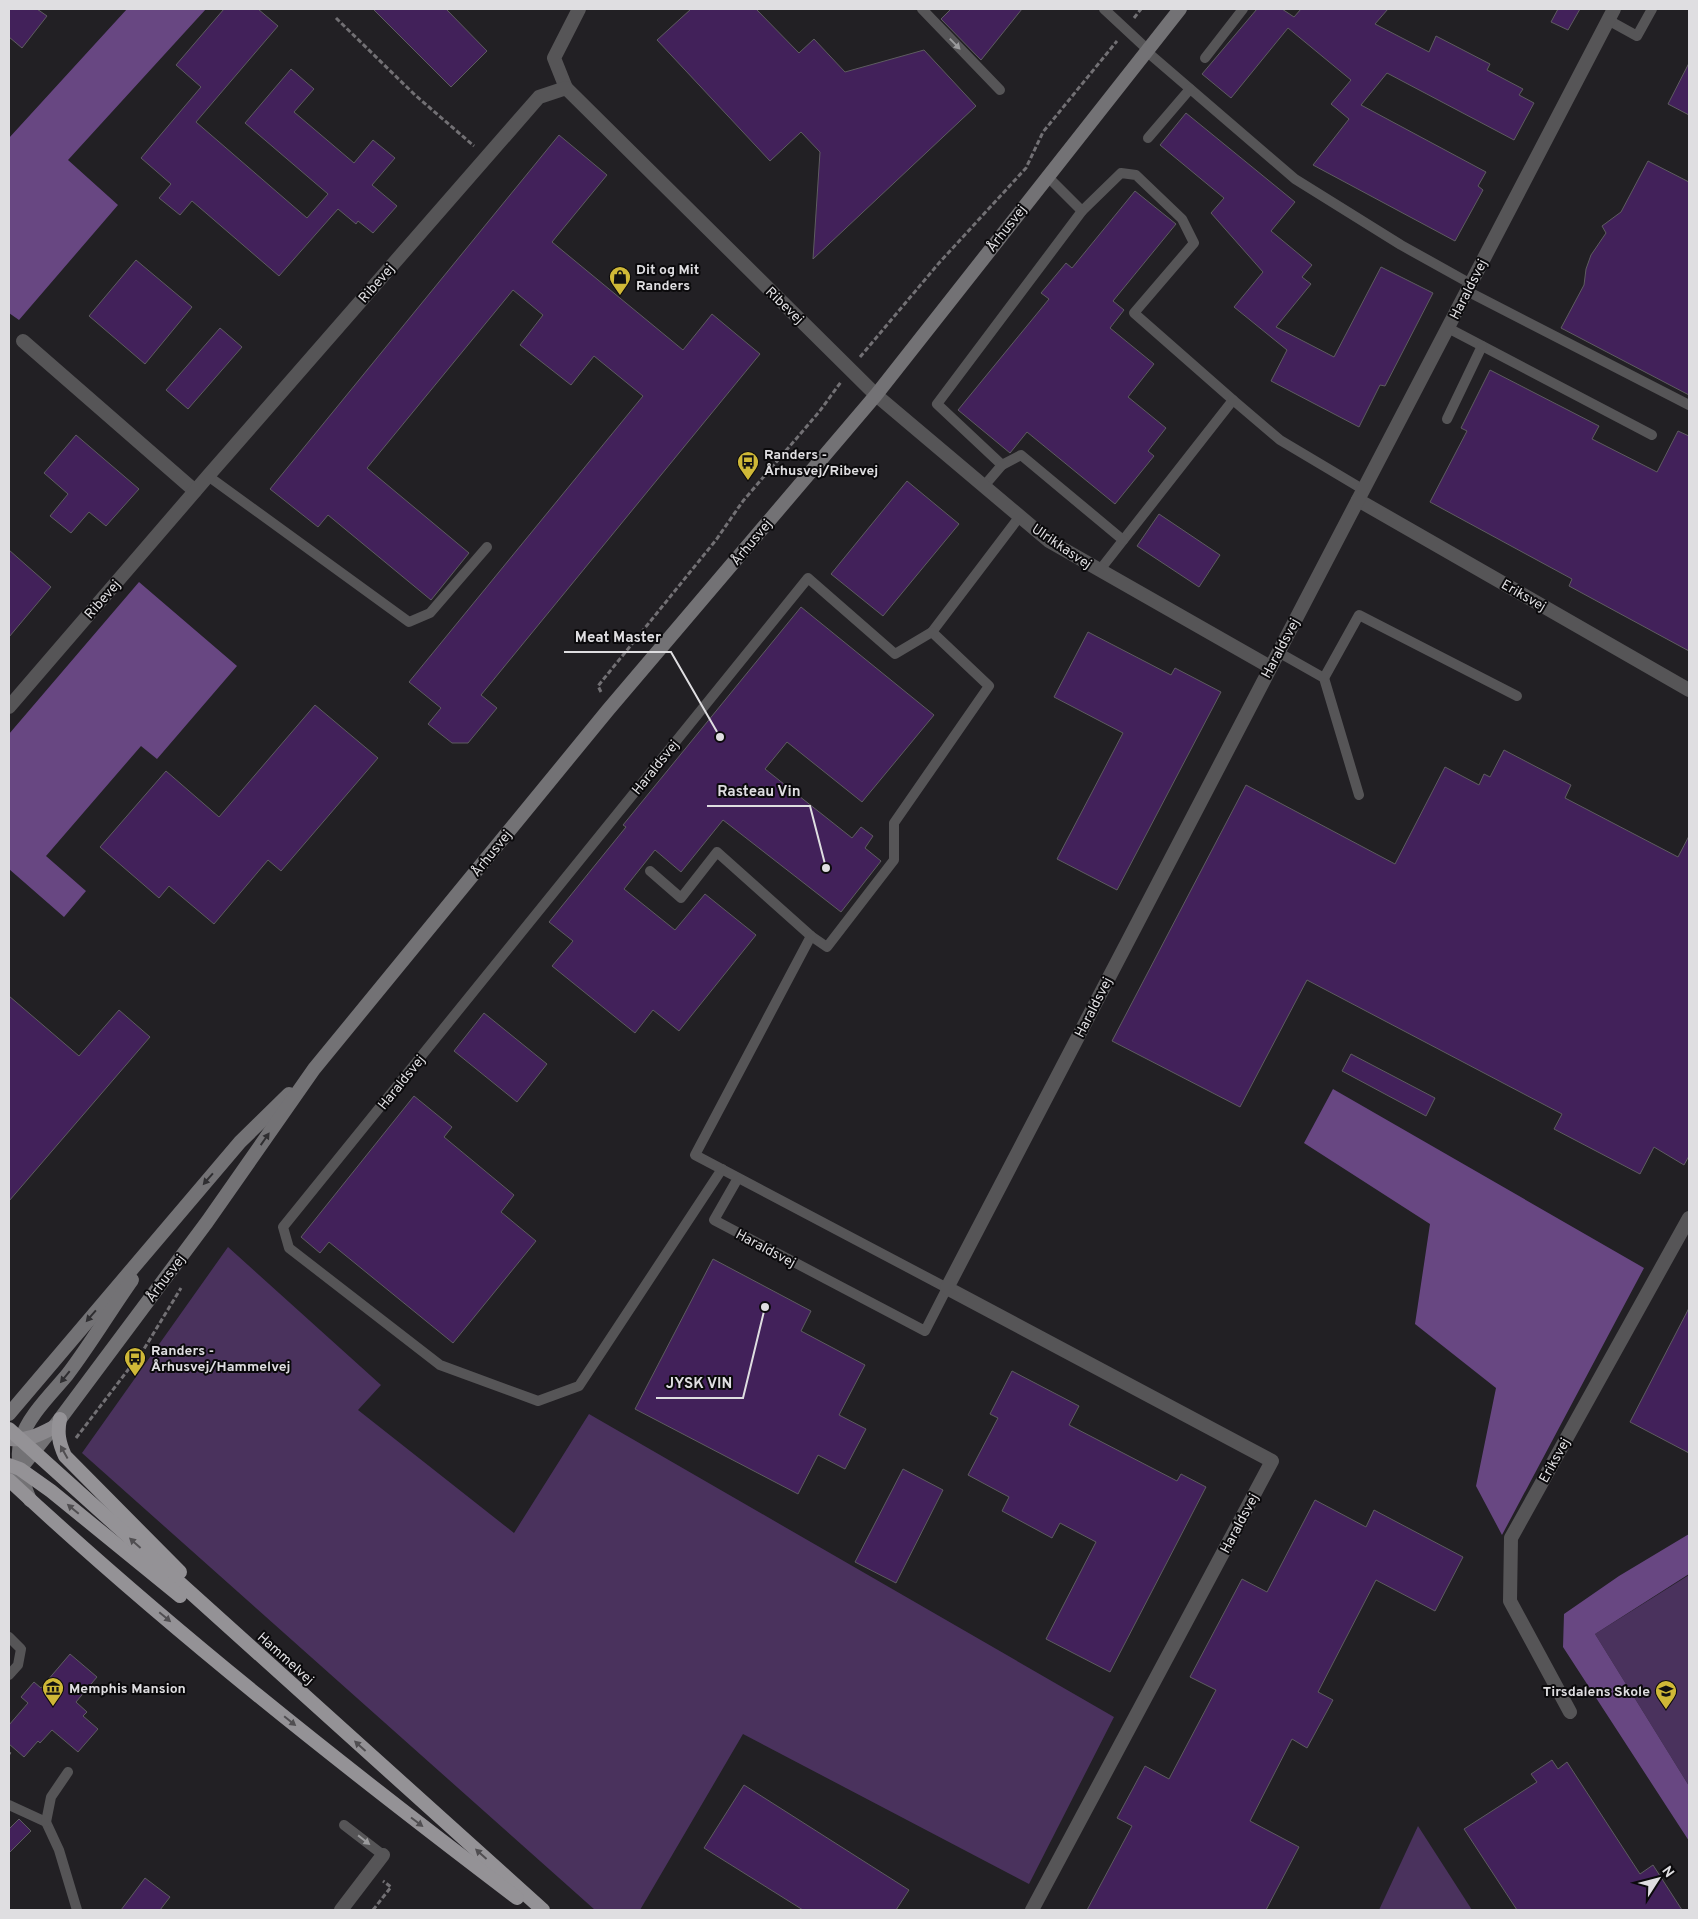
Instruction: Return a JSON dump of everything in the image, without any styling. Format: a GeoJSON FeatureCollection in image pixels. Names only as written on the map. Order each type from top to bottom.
{"type":"FeatureCollection","features":[{"type":"Feature","properties":{"kind":"highway"},"geometry":{"type":"LineString","coordinates":[[57,1423],[59,1438],[65,1456],[301,1694]]}},
{"type":"Feature","properties":{"kind":"highway","name":"Hammelvej"},"geometry":{"type":"LineString","coordinates":[[9,1429],[15,1439],[34,1452],[543,1910]]}},
{"type":"Feature","properties":{"kind":"highway"},"geometry":{"type":"LineString","coordinates":[[14,1467],[51,1491],[301,1694]]}},
{"type":"Feature","properties":{"kind":"highway"},"geometry":{"type":"LineString","coordinates":[[9,1481],[227,1670],[398,1807],[533,1910]]}},
{"type":"Feature","properties":{"kind":"main road","name":"Århusvej"},"geometry":{"type":"LineString","coordinates":[[9,1481],[14,1467],[34,1452],[57,1423],[207,1222],[314,1069],[608,710],[876,395],[1146,49],[1180,9]]}},
{"type":"Feature","properties":{"kind":"main road","name":"Århusvej"},"geometry":{"type":"LineString","coordinates":[[9,1414],[240,1142],[314,1069]]}},
{"type":"Feature","properties":{"kind":"main road"},"geometry":{"type":"LineString","coordinates":[[15,1439],[68,1374],[172,1221]]}},
{"type":"Feature","properties":{"kind":"main road"},"geometry":{"type":"LineString","coordinates":[[15,1439],[36,1436],[57,1423]]}},
{"type":"Feature","properties":{"kind":"main road"},"geometry":{"type":"LineString","coordinates":[[15,1439],[19,1454],[14,1467],[30,1500]]}},
{"type":"Feature","properties":{"kind":"street","name":"Ribevej"},"geometry":{"type":"LineString","coordinates":[[579,9],[554,58],[566,88],[876,395]]}},
{"type":"Feature","properties":{"kind":"street","name":"Haraldsvej"},"geometry":{"type":"LineString","coordinates":[[1032,1910],[1272,1461],[947,1288],[1611,14]]}},
{"type":"Feature","properties":{"kind":"street","name":"Ribevej"},"geometry":{"type":"LineString","coordinates":[[9,707],[194,491],[539,97],[566,88]]}},
{"type":"Feature","properties":{"kind":"street"},"geometry":{"type":"LineString","coordinates":[[23,341],[194,491]]}},
{"type":"Feature","properties":{"kind":"street","name":"Ulrikkasvej"},"geometry":{"type":"LineString","coordinates":[[876,395],[1049,541],[1270,667]]}},
{"type":"Feature","properties":{"kind":"street","name":"Eriksvej"},"geometry":{"type":"LineString","coordinates":[[1361,495],[1689,690]]}},
{"type":"Feature","properties":{"kind":"street","name":"Eriksvej"},"geometry":{"type":"LineString","coordinates":[[1570,1712],[1510,1601],[1511,1538],[1689,1218]]}},
{"type":"Feature","properties":{"kind":"street"},"geometry":{"type":"LineString","coordinates":[[341,1910],[383,1856]]}},
{"type":"Feature","properties":{"kind":"lane"},"geometry":{"type":"LineString","coordinates":[[922,9],[1000,90]]}},
{"type":"Feature","properties":{"kind":"lane"},"geometry":{"type":"LineString","coordinates":[[1104,9],[1190,89],[1295,179],[1469,287],[1689,405]]}},
{"type":"Feature","properties":{"kind":"lane"},"geometry":{"type":"LineString","coordinates":[[1205,58],[1243,9]]}},
{"type":"Feature","properties":{"kind":"lane"},"geometry":{"type":"LineString","coordinates":[[1611,14],[1637,36],[1652,9]]}},
{"type":"Feature","properties":{"kind":"lane"},"geometry":{"type":"LineString","coordinates":[[1148,138],[1190,89]]}},
{"type":"Feature","properties":{"kind":"lane"},"geometry":{"type":"LineString","coordinates":[[1002,465],[937,404],[1082,211],[1121,173],[1136,175],[1182,219],[1194,243],[1134,313],[1280,440],[1361,495]]}},
{"type":"Feature","properties":{"kind":"lane"},"geometry":{"type":"LineString","coordinates":[[1047,176],[1082,211]]}},
{"type":"Feature","properties":{"kind":"lane"},"geometry":{"type":"LineString","coordinates":[[1448,328],[1652,435]]}},
{"type":"Feature","properties":{"kind":"lane"},"geometry":{"type":"LineString","coordinates":[[1447,418],[1482,346]]}},
{"type":"Feature","properties":{"kind":"lane"},"geometry":{"type":"LineString","coordinates":[[1099,571],[1233,400]]}},
{"type":"Feature","properties":{"kind":"lane"},"geometry":{"type":"LineString","coordinates":[[984,486],[1002,465],[1021,455],[1123,540]]}},
{"type":"Feature","properties":{"kind":"lane"},"geometry":{"type":"LineString","coordinates":[[208,476],[409,622],[430,612],[487,547]]}},
{"type":"Feature","properties":{"kind":"lane","name":"Haraldsvej"},"geometry":{"type":"LineString","coordinates":[[722,1170],[579,1386],[538,1401],[440,1365],[289,1248],[284,1227],[808,578],[896,654],[932,632],[1020,516]]}},
{"type":"Feature","properties":{"kind":"lane"},"geometry":{"type":"LineString","coordinates":[[1324,678],[1359,615],[1517,696]]}},
{"type":"Feature","properties":{"kind":"lane"},"geometry":{"type":"LineString","coordinates":[[650,871],[681,898],[717,852],[811,936],[828,947],[894,860],[894,823],[989,686],[932,632]]}},
{"type":"Feature","properties":{"kind":"lane"},"geometry":{"type":"LineString","coordinates":[[1278,652],[1324,678],[1359,795]]}},
{"type":"Feature","properties":{"kind":"lane","name":"Haraldsvej"},"geometry":{"type":"LineString","coordinates":[[738,1178],[714,1220],[925,1331],[947,1288],[695,1155],[811,936]]}},
{"type":"Feature","properties":{"kind":"lane"},"geometry":{"type":"LineString","coordinates":[[9,1637],[21,1649],[18,1665],[9,1675]]}},
{"type":"Feature","properties":{"kind":"lane"},"geometry":{"type":"LineString","coordinates":[[68,1772],[51,1797],[46,1822],[59,1850],[77,1910]]}},
{"type":"Feature","properties":{"kind":"lane"},"geometry":{"type":"LineString","coordinates":[[9,1805],[46,1822]]}},
{"type":"Feature","properties":{"kind":"lane"},"geometry":{"type":"LineString","coordinates":[[344,1825],[383,1856]]}},
{"type":"Feature","properties":{"kind":"path"},"geometry":{"type":"LineString","coordinates":[[336,18],[415,95],[486,157]]}},
{"type":"Feature","properties":{"kind":"path"},"geometry":{"type":"LineString","coordinates":[[70,1443],[80,1435],[144,1349],[183,1280]]}},
{"type":"Feature","properties":{"kind":"path"},"geometry":{"type":"LineString","coordinates":[[371,1872],[391,1887],[373,1910]]}},
{"type":"Feature","properties":{"kind":"shaded area"},"geometry":{"type":"Polygon","coordinates":[[[127,9],[206,9],[68,160],[118,205],[19,320],[9,313],[9,138],[127,9]]]}},
{"type":"Feature","properties":{"kind":"shaded area"},"geometry":{"type":"Polygon","coordinates":[[[139,582],[237,666],[157,759],[141,746],[46,856],[86,891],[64,917],[9,869],[9,734],[139,582]]]}},
{"type":"Feature","properties":{"kind":"shaded area"},"geometry":{"type":"Polygon","coordinates":[[[1333,1089],[1644,1268],[1502,1535],[1476,1486],[1496,1388],[1415,1324],[1430,1224],[1304,1143],[1333,1089]]]}},
{"type":"Feature","properties":{"kind":"shaded area"},"geometry":{"type":"Polygon","coordinates":[[[228,1247],[381,1385],[358,1410],[514,1533],[589,1414],[1114,1717],[1029,1884],[743,1734],[640,1910],[595,1910],[82,1453],[228,1247]]]}},
{"type":"Feature","properties":{"kind":"shaded area"},"geometry":{"type":"Polygon","coordinates":[[[1689,1534],[1689,1574],[1595,1634],[1689,1786],[1689,1841],[1563,1647],[1564,1614],[1619,1576],[1689,1534]]]}},
{"type":"Feature","properties":{"kind":"shaded area","name":"Tirsdalens Skole"},"geometry":{"type":"Polygon","coordinates":[[[1689,1575],[1689,1786],[1595,1634],[1689,1575]]]}},
{"type":"Feature","properties":{"kind":"shaded area"},"geometry":{"type":"Polygon","coordinates":[[[1418,1826],[1472,1910],[1379,1910],[1418,1826]]]}},
{"type":"Feature","properties":{"kind":"building"},"geometry":{"type":"Polygon","coordinates":[[[9,9],[37,9],[47,16],[22,48],[9,37],[9,9]]]}},
{"type":"Feature","properties":{"kind":"building"},"geometry":{"type":"Polygon","coordinates":[[[224,9],[258,9],[278,26],[196,122],[307,218],[328,194],[245,123],[291,69],[314,89],[294,112],[354,163],[373,140],[395,158],[372,185],[397,206],[373,233],[358,221],[356,224],[338,209],[279,276],[192,201],[180,215],[159,198],[171,184],[141,158],[201,87],[176,65],[224,9]]]}},
{"type":"Feature","properties":{"kind":"building"},"geometry":{"type":"Polygon","coordinates":[[[373,9],[446,9],[487,51],[451,87],[373,9]]]}},
{"type":"Feature","properties":{"kind":"building"},"geometry":{"type":"Polygon","coordinates":[[[691,9],[756,9],[799,53],[814,39],[845,72],[924,50],[976,106],[813,259],[820,152],[801,132],[770,161],[657,40],[691,9]]]}},
{"type":"Feature","properties":{"kind":"building"},"geometry":{"type":"Polygon","coordinates":[[[951,9],[1022,9],[981,60],[941,19],[951,9]]]}},
{"type":"Feature","properties":{"kind":"building"},"geometry":{"type":"Polygon","coordinates":[[[1257,9],[1282,9],[1294,17],[1301,9],[1388,9],[1375,24],[1429,52],[1436,36],[1490,64],[1487,70],[1523,89],[1519,95],[1534,103],[1514,140],[1387,73],[1361,105],[1486,172],[1478,186],[1483,190],[1455,241],[1313,165],[1349,119],[1331,104],[1351,80],[1288,28],[1231,98],[1202,74],[1257,9]]]}},
{"type":"Feature","properties":{"kind":"building"},"geometry":{"type":"Polygon","coordinates":[[[1558,9],[1580,9],[1568,30],[1551,22],[1558,9]]]}},
{"type":"Feature","properties":{"kind":"building"},"geometry":{"type":"Polygon","coordinates":[[[1689,63],[1689,115],[1668,104],[1689,63]]]}},
{"type":"Feature","properties":{"kind":"building"},"geometry":{"type":"Polygon","coordinates":[[[1186,113],[1295,202],[1271,231],[1312,265],[1302,277],[1311,284],[1276,327],[1334,357],[1381,267],[1433,293],[1385,386],[1380,385],[1359,427],[1271,381],[1287,350],[1234,307],[1263,272],[1211,213],[1224,198],[1160,145],[1186,113]]]}},
{"type":"Feature","properties":{"kind":"building"},"geometry":{"type":"Polygon","coordinates":[[[559,135],[607,175],[552,242],[683,350],[712,314],[760,354],[481,695],[497,708],[468,743],[452,743],[428,724],[441,708],[409,682],[643,396],[594,356],[571,385],[520,345],[543,315],[513,290],[367,468],[469,553],[431,600],[328,515],[318,527],[270,489],[559,135]]]}},
{"type":"Feature","properties":{"kind":"building"},"geometry":{"type":"Polygon","coordinates":[[[1648,161],[1689,182],[1689,395],[1561,328],[1584,285],[1586,269],[1591,255],[1606,233],[1602,226],[1621,212],[1648,161]]]}},
{"type":"Feature","properties":{"kind":"building"},"geometry":{"type":"Polygon","coordinates":[[[1135,191],[1176,224],[1113,301],[1124,310],[1110,328],[1154,364],[1128,397],[1166,428],[1148,451],[1154,456],[1115,504],[1027,432],[1010,453],[958,410],[1049,299],[1041,293],[1066,263],[1072,268],[1135,191]]]}},
{"type":"Feature","properties":{"kind":"building"},"geometry":{"type":"Polygon","coordinates":[[[136,260],[192,307],[145,364],[89,316],[136,260]]]}},
{"type":"Feature","properties":{"kind":"building"},"geometry":{"type":"Polygon","coordinates":[[[220,328],[242,347],[188,409],[166,390],[220,328]]]}},
{"type":"Feature","properties":{"kind":"building"},"geometry":{"type":"Polygon","coordinates":[[[1490,370],[1599,426],[1592,439],[1657,472],[1678,431],[1689,436],[1689,651],[1569,586],[1572,579],[1430,502],[1467,431],[1461,428],[1490,370]]]}},
{"type":"Feature","properties":{"kind":"building"},"geometry":{"type":"Polygon","coordinates":[[[76,435],[139,489],[106,526],[89,512],[71,533],[50,516],[68,494],[44,473],[76,435]]]}},
{"type":"Feature","properties":{"kind":"building"},"geometry":{"type":"Polygon","coordinates":[[[907,481],[959,524],[883,616],[831,574],[907,481]]]}},
{"type":"Feature","properties":{"kind":"building"},"geometry":{"type":"Polygon","coordinates":[[[1159,514],[1220,555],[1199,587],[1137,546],[1159,514]]]}},
{"type":"Feature","properties":{"kind":"building"},"geometry":{"type":"Polygon","coordinates":[[[9,550],[51,587],[9,637],[9,550]]]}},
{"type":"Feature","properties":{"kind":"building"},"geometry":{"type":"Polygon","coordinates":[[[801,607],[934,715],[862,802],[787,742],[765,769],[852,838],[861,827],[873,836],[865,848],[881,861],[841,912],[723,820],[681,872],[655,850],[624,889],[675,930],[705,894],[756,935],[679,1031],[653,1010],[635,1033],[552,966],[573,941],[549,922],[626,827],[623,825],[801,607]]]}},
{"type":"Feature","properties":{"kind":"building"},"geometry":{"type":"Polygon","coordinates":[[[1088,632],[1171,675],[1175,668],[1221,692],[1117,890],[1057,859],[1123,733],[1054,697],[1088,632]]]}},
{"type":"Feature","properties":{"kind":"building"},"geometry":{"type":"Polygon","coordinates":[[[315,705],[378,758],[281,871],[268,860],[214,924],[169,886],[159,898],[100,847],[166,771],[219,817],[315,705]]]}},
{"type":"Feature","properties":{"kind":"building"},"geometry":{"type":"Polygon","coordinates":[[[1504,750],[1571,785],[1565,798],[1678,857],[1689,836],[1689,1156],[1684,1165],[1654,1147],[1640,1174],[1554,1129],[1562,1114],[1307,980],[1240,1107],[1112,1041],[1246,785],[1395,864],[1445,767],[1479,785],[1484,774],[1490,777],[1504,750]]]}},
{"type":"Feature","properties":{"kind":"building"},"geometry":{"type":"Polygon","coordinates":[[[9,996],[79,1056],[119,1010],[150,1037],[9,1201],[9,996]]]}},
{"type":"Feature","properties":{"kind":"building"},"geometry":{"type":"Polygon","coordinates":[[[484,1013],[547,1064],[517,1102],[454,1051],[484,1013]]]}},
{"type":"Feature","properties":{"kind":"building"},"geometry":{"type":"Polygon","coordinates":[[[1351,1054],[1435,1098],[1426,1116],[1342,1071],[1351,1054]]]}},
{"type":"Feature","properties":{"kind":"building"},"geometry":{"type":"Polygon","coordinates":[[[414,1096],[452,1127],[444,1137],[514,1195],[501,1212],[536,1241],[453,1343],[329,1242],[320,1253],[301,1237],[414,1096]]]}},
{"type":"Feature","properties":{"kind":"building"},"geometry":{"type":"Polygon","coordinates":[[[713,1259],[811,1311],[801,1331],[865,1365],[839,1415],[866,1429],[845,1469],[818,1455],[798,1494],[635,1409],[713,1259]]]}},
{"type":"Feature","properties":{"kind":"building"},"geometry":{"type":"Polygon","coordinates":[[[1689,1308],[1689,1453],[1630,1422],[1689,1308]]]}},
{"type":"Feature","properties":{"kind":"building"},"geometry":{"type":"Polygon","coordinates":[[[1012,1371],[1079,1406],[1069,1425],[1177,1481],[1181,1474],[1206,1487],[1110,1672],[1046,1639],[1096,1542],[1060,1523],[1052,1538],[1002,1511],[1009,1497],[968,1475],[998,1418],[990,1414],[1012,1371]]]}},
{"type":"Feature","properties":{"kind":"building"},"geometry":{"type":"Polygon","coordinates":[[[903,1469],[943,1490],[896,1583],[855,1562],[903,1469]]]}},
{"type":"Feature","properties":{"kind":"building"},"geometry":{"type":"Polygon","coordinates":[[[1315,1500],[1366,1527],[1374,1510],[1463,1557],[1435,1611],[1376,1580],[1318,1692],[1333,1700],[1307,1748],[1292,1739],[1250,1821],[1299,1847],[1266,1910],[1087,1910],[1132,1826],[1117,1818],[1145,1766],[1169,1779],[1216,1690],[1190,1677],[1242,1579],[1267,1592],[1315,1500]]]}},
{"type":"Feature","properties":{"kind":"building","name":"Memphis Mansion"},"geometry":{"type":"Polygon","coordinates":[[[70,1654],[97,1677],[76,1702],[87,1712],[83,1716],[98,1729],[78,1752],[52,1730],[40,1743],[38,1741],[24,1757],[9,1744],[9,1725],[28,1703],[21,1697],[34,1682],[41,1688],[70,1654]]]}},
{"type":"Feature","properties":{"kind":"building"},"geometry":{"type":"Polygon","coordinates":[[[1552,1760],[1558,1769],[1567,1762],[1640,1874],[1653,1865],[1682,1910],[1517,1910],[1464,1829],[1537,1782],[1531,1774],[1552,1760]]]}},
{"type":"Feature","properties":{"kind":"building"},"geometry":{"type":"Polygon","coordinates":[[[744,1785],[909,1890],[896,1910],[803,1910],[704,1848],[744,1785]]]}},
{"type":"Feature","properties":{"kind":"building"},"geometry":{"type":"Polygon","coordinates":[[[19,1819],[31,1831],[9,1853],[9,1829],[19,1819]]]}},
{"type":"Feature","properties":{"kind":"building"},"geometry":{"type":"Polygon","coordinates":[[[145,1878],[170,1897],[160,1910],[121,1910],[145,1878]]]}},
{"type":"Feature","properties":{"kind":"place","name":"Dit og Mit Randers"},"geometry":{"type":"Point","coordinates":[620,296]}},
{"type":"Feature","properties":{"kind":"place","name":"Randers - Århusvej/Ribevej"},"geometry":{"type":"Point","coordinates":[748,481]}},
{"type":"Feature","properties":{"kind":"place","name":"Meat Master"},"geometry":{"type":"Point","coordinates":[720,737]}},
{"type":"Feature","properties":{"kind":"place","name":"Rasteau Vin"},"geometry":{"type":"Point","coordinates":[826,868]}},
{"type":"Feature","properties":{"kind":"place","name":"JYSK VIN"},"geometry":{"type":"Point","coordinates":[765,1307]}},
{"type":"Feature","properties":{"kind":"place","name":"Randers - Århusvej/Hammelvej"},"geometry":{"type":"Point","coordinates":[135,1377]}},
{"type":"Feature","properties":{"kind":"place","name":"Memphis Mansion"},"geometry":{"type":"Point","coordinates":[53,1707]}},
{"type":"Feature","properties":{"kind":"place","name":"Tirsdalens Skole"},"geometry":{"type":"Point","coordinates":[1666,1710]}}]}
